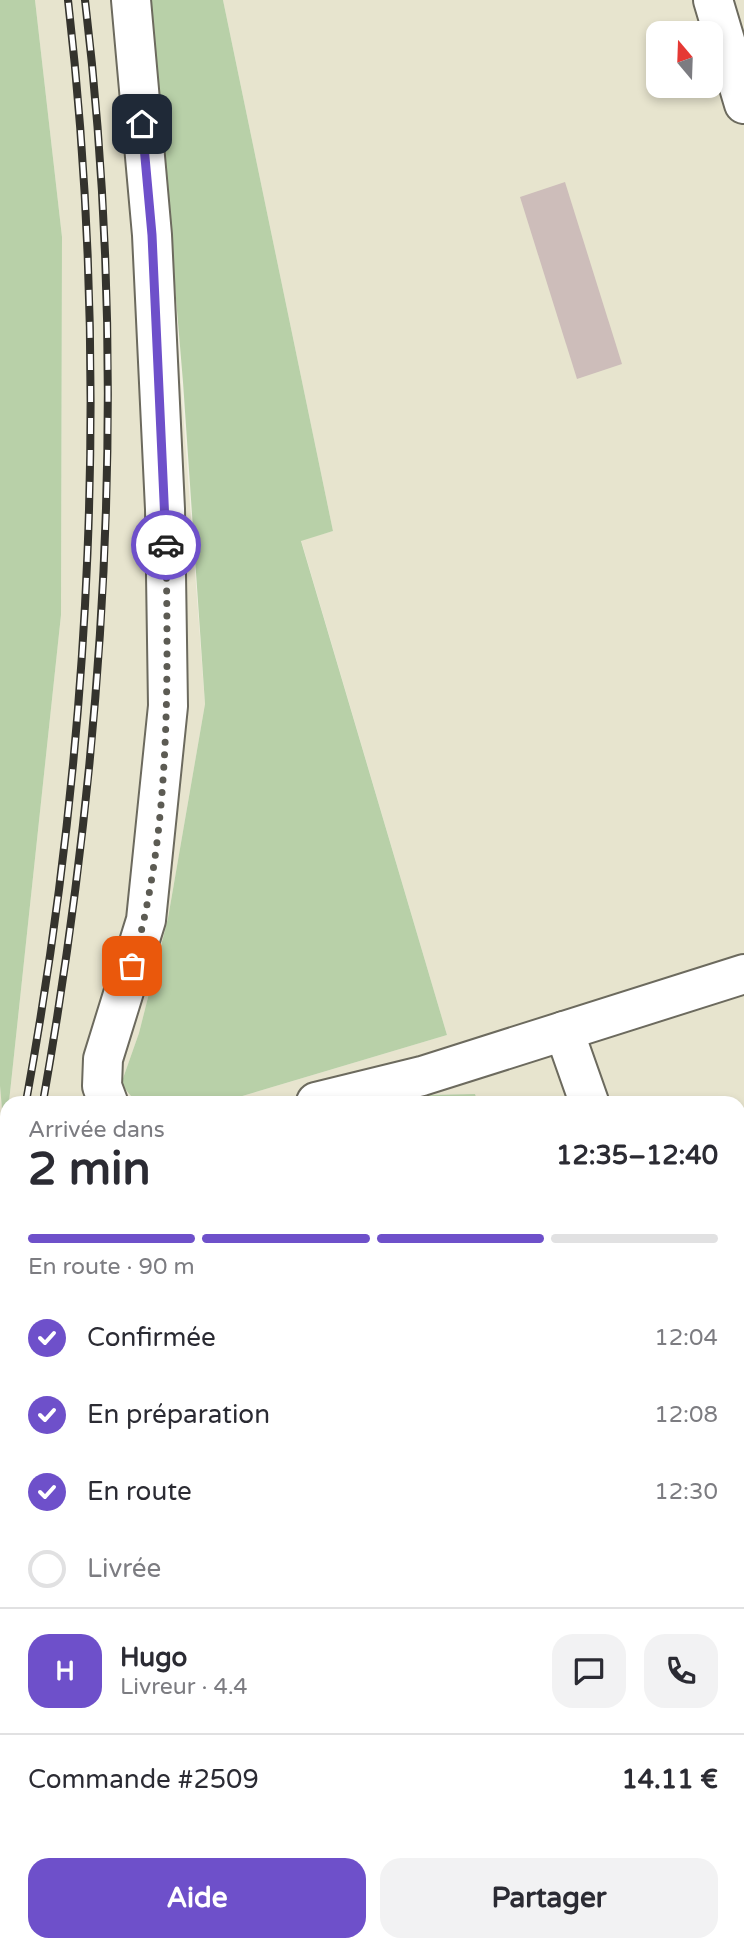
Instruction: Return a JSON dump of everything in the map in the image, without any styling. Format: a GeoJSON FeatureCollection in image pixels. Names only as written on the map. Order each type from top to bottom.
{"type":"FeatureCollection","features":[{"type":"Feature","properties":{"kind":"main road"},"geometry":{"type":"LineString","coordinates":[[106,1096],[102,1086],[103,1059],[146,920],[168,706],[165,509],[152,235],[131,0]]}},
{"type":"Feature","properties":{"kind":"main road"},"geometry":{"type":"LineString","coordinates":[[713,0],[744,104]]}},
{"type":"Feature","properties":{"kind":"main road"},"geometry":{"type":"LineString","coordinates":[[340,1096],[422,1076],[744,974]]}},
{"type":"Feature","properties":{"kind":"main road"},"geometry":{"type":"LineString","coordinates":[[564,1031],[587,1096]]}},
{"type":"Feature","properties":{"kind":"shaded area"},"geometry":{"type":"Polygon","coordinates":[[[35,0],[151,0],[205,704],[168,918],[139,1033],[121,1084],[131,1096],[10,1096],[61,615],[62,237],[35,0]]]}},
{"type":"Feature","properties":{"kind":"shaded area"},"geometry":{"type":"Polygon","coordinates":[[[223,0],[744,0],[744,1096],[242,1096],[447,1035],[301,540],[333,531],[223,0]]]}},
{"type":"Feature","properties":{"kind":"green space"},"geometry":{"type":"Polygon","coordinates":[[[0,0],[35,0],[62,237],[61,615],[10,1096],[1,1096],[0,0]]]}},
{"type":"Feature","properties":{"kind":"green space"},"geometry":{"type":"Polygon","coordinates":[[[151,0],[223,0],[333,531],[301,541],[447,1035],[242,1096],[131,1096],[121,1084],[139,1033],[168,918],[205,704],[183,382],[151,0]]]}},
{"type":"Feature","properties":{"kind":"green space"},"geometry":{"type":"Polygon","coordinates":[[[475,1094],[476,1096],[424,1096],[475,1094]]]}},
{"type":"Feature","properties":{"kind":"building"},"geometry":{"type":"Polygon","coordinates":[[[565,182],[622,364],[577,379],[520,197],[565,182]]]}},
{"type":"Feature","properties":{"kind":"railway"},"geometry":{"type":"LineString","coordinates":[[27,1096],[66,829],[79,691],[87,553],[91,415],[88,276],[81,138],[68,0]]}},
{"type":"Feature","properties":{"kind":"railway"},"geometry":{"type":"LineString","coordinates":[[44,1096],[83,828],[96,691],[104,553],[108,415],[106,277],[98,138],[85,0]]}},
{"type":"Feature","properties":{"kind":"way so far"},"geometry":{"type":"LineString","coordinates":[[132,966],[146,920],[168,706],[166,545]]}},
{"type":"Feature","properties":{"kind":"route"},"geometry":{"type":"LineString","coordinates":[[142,124],[152,235],[166,545]]}}]}
